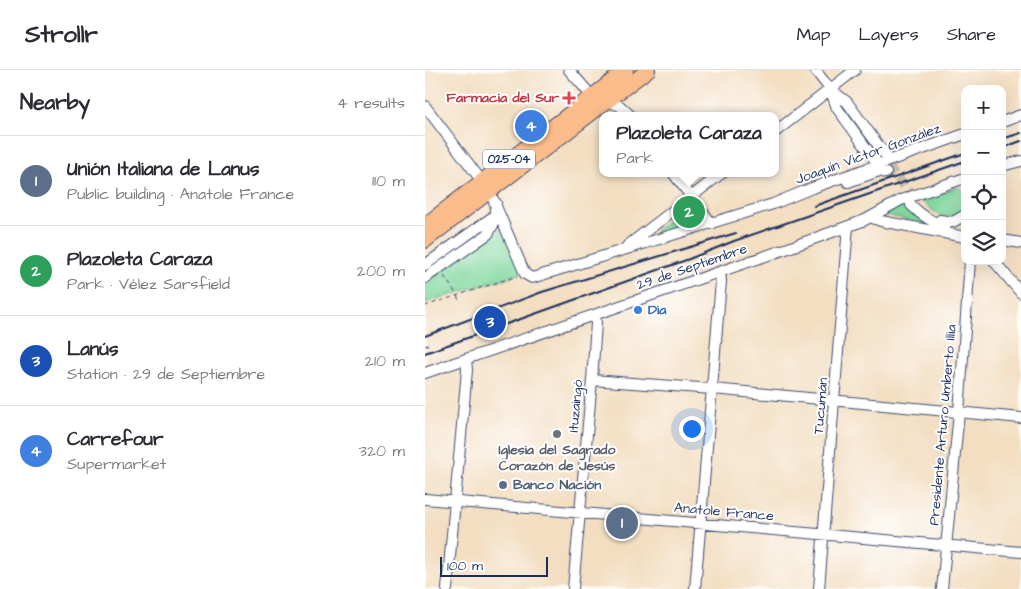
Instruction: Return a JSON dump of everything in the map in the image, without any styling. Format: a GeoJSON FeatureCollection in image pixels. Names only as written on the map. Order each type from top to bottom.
{"type":"FeatureCollection","features":[{"type":"Feature","properties":{"kind":"main road","name":"025-04"},"geometry":{"type":"LineString","coordinates":[[425,226],[489,192],[594,95],[626,70]]}},
{"type":"Feature","properties":{"kind":"main road","name":"025-04"},"geometry":{"type":"LineString","coordinates":[[425,242],[648,70]]}},
{"type":"Feature","properties":{"kind":"street"},"geometry":{"type":"LineString","coordinates":[[569,70],[590,94],[608,100],[627,112]]}},
{"type":"Feature","properties":{"kind":"street"},"geometry":{"type":"LineString","coordinates":[[815,70],[830,89],[847,102],[889,160]]}},
{"type":"Feature","properties":{"kind":"street"},"geometry":{"type":"LineString","coordinates":[[779,129],[855,70]]}},
{"type":"Feature","properties":{"kind":"street"},"geometry":{"type":"LineString","coordinates":[[830,89],[837,108],[878,160]]}},
{"type":"Feature","properties":{"kind":"street"},"geometry":{"type":"LineString","coordinates":[[425,106],[489,192],[525,274]]}},
{"type":"Feature","properties":{"kind":"street"},"geometry":{"type":"LineString","coordinates":[[1006,121],[1021,115]]}},
{"type":"Feature","properties":{"kind":"street","name":"Joaquín Víctor González"},"geometry":{"type":"LineString","coordinates":[[525,274],[533,278],[712,224],[773,204],[878,160],[889,160],[961,135]]}},
{"type":"Feature","properties":{"kind":"street"},"geometry":{"type":"LineString","coordinates":[[1006,165],[1021,160]]}},
{"type":"Feature","properties":{"kind":"street"},"geometry":{"type":"LineString","coordinates":[[773,204],[798,199],[879,171],[886,172]]}},
{"type":"Feature","properties":{"kind":"street"},"geometry":{"type":"LineString","coordinates":[[676,177],[712,224]]}},
{"type":"Feature","properties":{"kind":"street"},"geometry":{"type":"LineString","coordinates":[[622,250],[717,177]]}},
{"type":"Feature","properties":{"kind":"street","name":"29 de Septiembre"},"geometry":{"type":"LineString","coordinates":[[425,373],[871,218],[901,200],[961,181]]}},
{"type":"Feature","properties":{"kind":"street"},"geometry":{"type":"LineString","coordinates":[[425,278],[488,234],[492,229],[494,216],[489,192]]}},
{"type":"Feature","properties":{"kind":"street"},"geometry":{"type":"LineString","coordinates":[[961,227],[931,216],[914,203],[925,218],[935,224],[961,228]]}},
{"type":"Feature","properties":{"kind":"street"},"geometry":{"type":"LineString","coordinates":[[425,265],[494,216]]}},
{"type":"Feature","properties":{"kind":"street"},"geometry":{"type":"LineString","coordinates":[[871,218],[961,236]]}},
{"type":"Feature","properties":{"kind":"street"},"geometry":{"type":"LineString","coordinates":[[948,222],[961,218]]}},
{"type":"Feature","properties":{"kind":"street","name":"Tucumán"},"geometry":{"type":"LineString","coordinates":[[819,589],[848,226]]}},
{"type":"Feature","properties":{"kind":"street"},"geometry":{"type":"LineString","coordinates":[[1006,241],[1021,243]]}},
{"type":"Feature","properties":{"kind":"street","name":"Presidente Arturo Umberto Illia"},"geometry":{"type":"LineString","coordinates":[[942,589],[971,265]]}},
{"type":"Feature","properties":{"kind":"street"},"geometry":{"type":"LineString","coordinates":[[997,265],[1021,292]]}},
{"type":"Feature","properties":{"kind":"street"},"geometry":{"type":"LineString","coordinates":[[695,589],[713,390],[721,281],[720,272]]}},
{"type":"Feature","properties":{"kind":"street","name":"Ituzaingó"},"geometry":{"type":"LineString","coordinates":[[573,589],[593,380],[596,323],[594,315]]}},
{"type":"Feature","properties":{"kind":"street"},"geometry":{"type":"LineString","coordinates":[[447,589],[467,370],[465,359]]}},
{"type":"Feature","properties":{"kind":"street"},"geometry":{"type":"LineString","coordinates":[[593,380],[1021,418]]}},
{"type":"Feature","properties":{"kind":"street","name":"Anatole France"},"geometry":{"type":"LineString","coordinates":[[425,500],[1021,552]]}},
{"type":"Feature","properties":{"kind":"path"},"geometry":{"type":"LineString","coordinates":[[425,306],[525,274]]}},
{"type":"Feature","properties":{"kind":"path"},"geometry":{"type":"LineString","coordinates":[[457,295],[459,301]]}},
{"type":"Feature","properties":{"kind":"path"},"geometry":{"type":"LineString","coordinates":[[425,346],[431,344]]}},
{"type":"Feature","properties":{"kind":"green space"},"geometry":{"type":"Polygon","coordinates":[[[957,187],[961,189],[961,212],[951,216],[946,217],[937,214],[921,201],[957,187]]]}},
{"type":"Feature","properties":{"kind":"green space"},"geometry":{"type":"Polygon","coordinates":[[[692,202],[707,222],[659,237],[655,231],[692,202]]]}},
{"type":"Feature","properties":{"kind":"green space"},"geometry":{"type":"Polygon","coordinates":[[[906,203],[913,212],[930,225],[881,214],[906,203]]]}},
{"type":"Feature","properties":{"kind":"green space"},"geometry":{"type":"Polygon","coordinates":[[[503,228],[522,273],[425,303],[425,282],[503,228]]]}},
{"type":"Feature","properties":{"kind":"tunnel"},"geometry":{"type":"LineString","coordinates":[[879,155],[916,201]]}},
{"type":"Feature","properties":{"kind":"railway"},"geometry":{"type":"LineString","coordinates":[[1006,138],[1021,133]]}},
{"type":"Feature","properties":{"kind":"railway"},"geometry":{"type":"LineString","coordinates":[[1006,147],[1021,141]]}},
{"type":"Feature","properties":{"kind":"railway"},"geometry":{"type":"LineString","coordinates":[[814,206],[961,154]]}},
{"type":"Feature","properties":{"kind":"railway"},"geometry":{"type":"LineString","coordinates":[[425,353],[689,259],[734,241],[961,162]]}},
{"type":"Feature","properties":{"kind":"railway"},"geometry":{"type":"LineString","coordinates":[[425,336],[542,292],[736,233]]}},
{"type":"Feature","properties":{"kind":"place","name":"Farmacia del Sur"},"geometry":{"type":"Point","coordinates":[569,98]}},
{"type":"Feature","properties":{"kind":"place","name":"Carrefour"},"geometry":{"type":"Point","coordinates":[531,126]}},
{"type":"Feature","properties":{"kind":"place","name":"Plazoleta Caraza"},"geometry":{"type":"Point","coordinates":[689,212]}},
{"type":"Feature","properties":{"kind":"place","name":"Dia"},"geometry":{"type":"Point","coordinates":[638,310]}},
{"type":"Feature","properties":{"kind":"place","name":"Lanús"},"geometry":{"type":"Point","coordinates":[490,322]}},
{"type":"Feature","properties":{"kind":"place","name":"Iglesia del Sagrado Corazón de Jesús"},"geometry":{"type":"Point","coordinates":[557,434]}},
{"type":"Feature","properties":{"kind":"place","name":"Banco Nación"},"geometry":{"type":"Point","coordinates":[503,485]}},
{"type":"Feature","properties":{"kind":"place","name":"Unión Italiana de Lanus"},"geometry":{"type":"Point","coordinates":[622,523]}}]}
